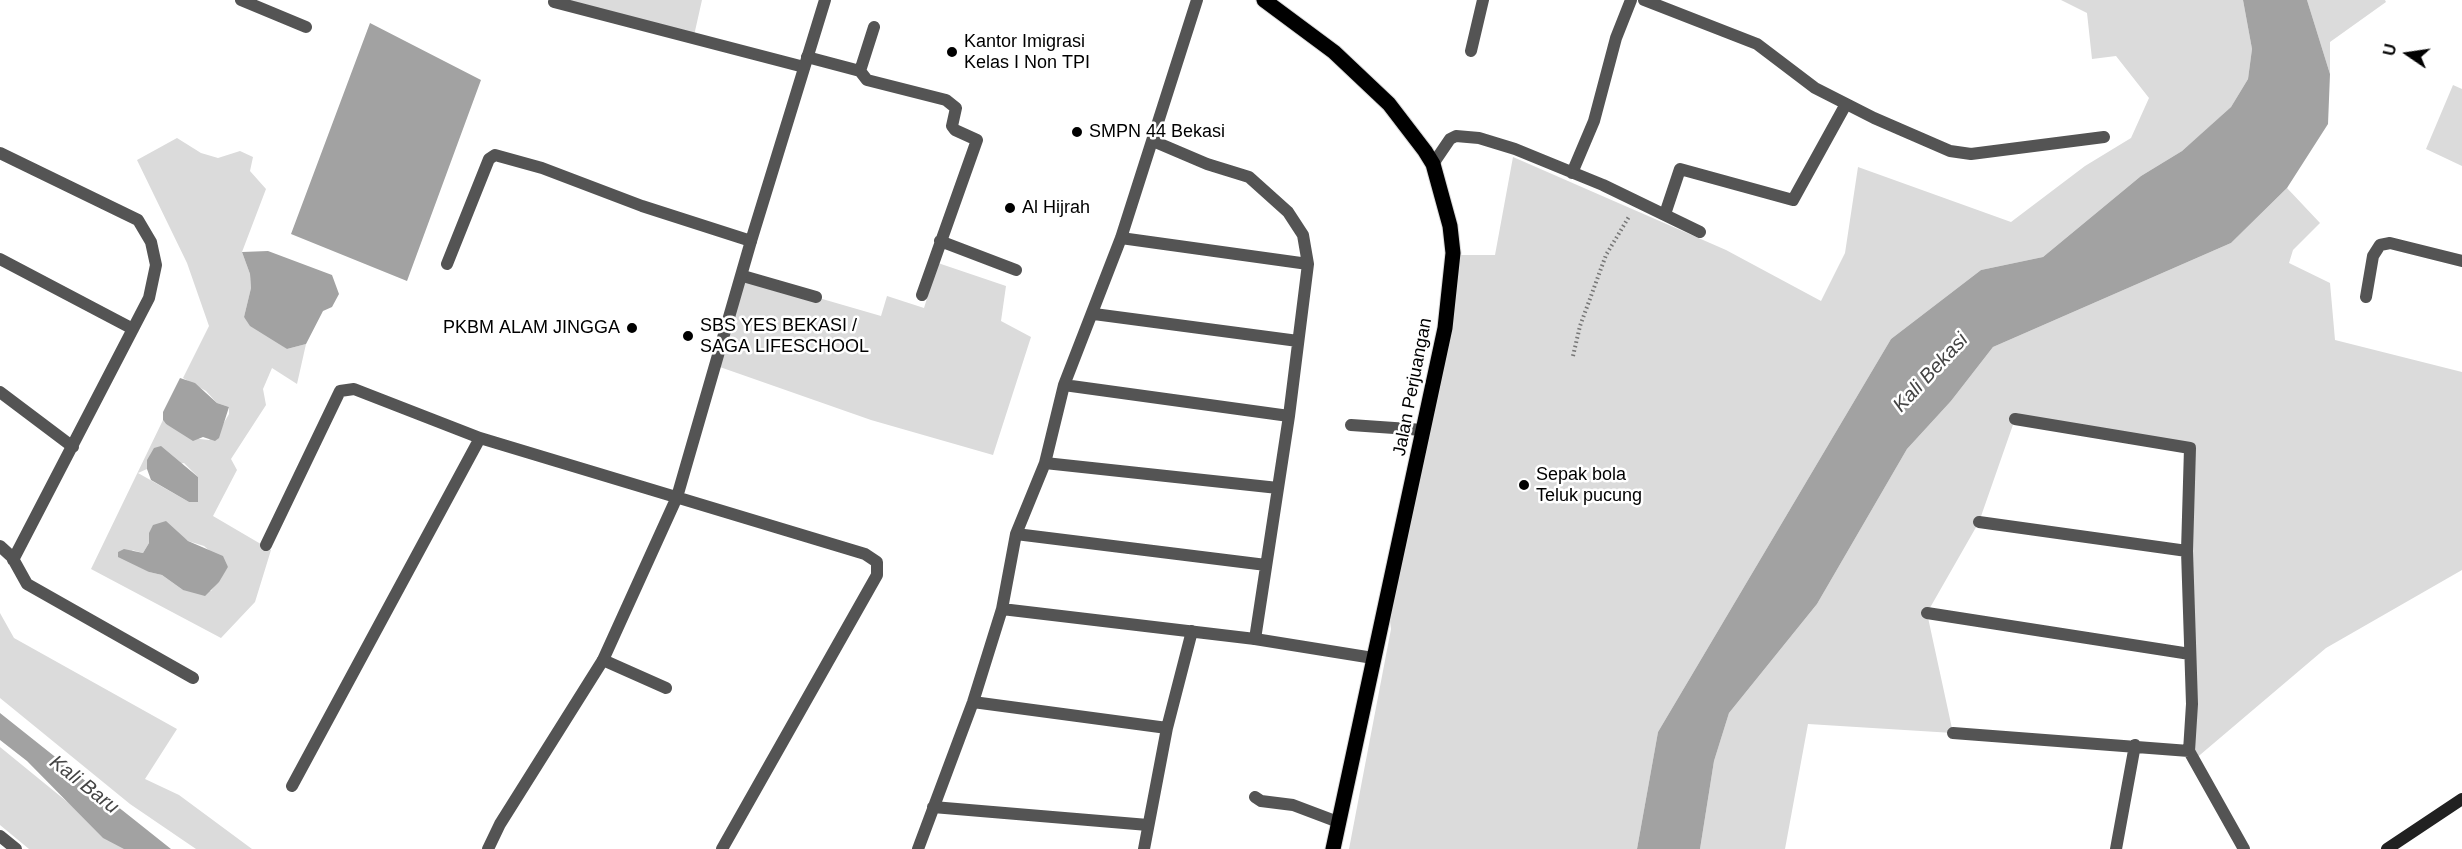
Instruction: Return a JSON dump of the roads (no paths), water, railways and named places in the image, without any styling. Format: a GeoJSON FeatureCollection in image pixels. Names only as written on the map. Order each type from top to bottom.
{"type":"FeatureCollection","features":[{"type":"Feature","properties":{"kind":"main road","name":"Jalan Perjuangan"},"geometry":{"type":"LineString","coordinates":[[1264,0],[1334,52],[1389,104],[1433,164],[1450,226],[1452,254],[1446,328],[1423,430],[1418,466],[1373,658],[1333,849]]}},
{"type":"Feature","properties":{"kind":"street"},"geometry":{"type":"LineString","coordinates":[[241,0],[306,27]]}},
{"type":"Feature","properties":{"kind":"street"},"geometry":{"type":"LineString","coordinates":[[488,849],[500,824],[603,660],[677,497],[743,276],[751,241],[825,0]]}},
{"type":"Feature","properties":{"kind":"street"},"geometry":{"type":"LineString","coordinates":[[918,849],[973,702],[1002,609],[1016,534],[1045,463],[1064,386],[1094,314],[1121,238],[1197,0]]}},
{"type":"Feature","properties":{"kind":"street"},"geometry":{"type":"LineString","coordinates":[[1471,51],[1483,0]]}},
{"type":"Feature","properties":{"kind":"street"},"geometry":{"type":"LineString","coordinates":[[1572,173],[1594,121],[1617,38],[1631,0]]}},
{"type":"Feature","properties":{"kind":"street"},"geometry":{"type":"LineString","coordinates":[[1644,0],[1757,44],[1815,88],[1937,145],[1965,154],[2104,137]]}},
{"type":"Feature","properties":{"kind":"street"},"geometry":{"type":"LineString","coordinates":[[554,2],[693,40],[860,71],[867,80],[946,100],[956,108],[952,126],[955,130],[977,140],[922,295]]}},
{"type":"Feature","properties":{"kind":"street"},"geometry":{"type":"LineString","coordinates":[[860,71],[874,27]]}},
{"type":"Feature","properties":{"kind":"street"},"geometry":{"type":"LineString","coordinates":[[1665,214],[1680,169],[1793,200],[1846,104]]}},
{"type":"Feature","properties":{"kind":"street"},"geometry":{"type":"LineString","coordinates":[[1433,164],[1450,139],[1456,136],[1479,138],[1515,149],[1572,173],[1700,232]]}},
{"type":"Feature","properties":{"kind":"street"},"geometry":{"type":"LineString","coordinates":[[1153,141],[1207,165],[1249,177],[1261,185],[1288,212],[1303,235],[1308,264],[1289,416],[1255,639]]}},
{"type":"Feature","properties":{"kind":"street"},"geometry":{"type":"LineString","coordinates":[[0,153],[138,220],[151,242],[156,265],[149,298],[14,560]]}},
{"type":"Feature","properties":{"kind":"street"},"geometry":{"type":"LineString","coordinates":[[447,264],[489,159],[495,155],[542,168],[642,206],[751,241]]}},
{"type":"Feature","properties":{"kind":"street"},"geometry":{"type":"LineString","coordinates":[[1121,238],[1308,264]]}},
{"type":"Feature","properties":{"kind":"street"},"geometry":{"type":"LineString","coordinates":[[940,240],[1016,270]]}},
{"type":"Feature","properties":{"kind":"street"},"geometry":{"type":"LineString","coordinates":[[2366,297],[2373,256],[2380,245],[2390,243],[2462,261]]}},
{"type":"Feature","properties":{"kind":"street"},"geometry":{"type":"LineString","coordinates":[[0,259],[133,329]]}},
{"type":"Feature","properties":{"kind":"street"},"geometry":{"type":"LineString","coordinates":[[743,276],[816,297]]}},
{"type":"Feature","properties":{"kind":"street"},"geometry":{"type":"LineString","coordinates":[[1094,314],[1298,341]]}},
{"type":"Feature","properties":{"kind":"street"},"geometry":{"type":"LineString","coordinates":[[1064,386],[1289,416]]}},
{"type":"Feature","properties":{"kind":"street"},"geometry":{"type":"LineString","coordinates":[[266,545],[340,391],[354,389],[480,438],[834,543],[865,554],[877,562],[877,575],[722,849]]}},
{"type":"Feature","properties":{"kind":"street"},"geometry":{"type":"LineString","coordinates":[[0,392],[73,447]]}},
{"type":"Feature","properties":{"kind":"street"},"geometry":{"type":"LineString","coordinates":[[2015,419],[2190,448],[2187,551],[2192,704],[2189,751],[2244,849]]}},
{"type":"Feature","properties":{"kind":"street"},"geometry":{"type":"LineString","coordinates":[[1351,425],[1423,430]]}},
{"type":"Feature","properties":{"kind":"street"},"geometry":{"type":"LineString","coordinates":[[292,786],[480,438]]}},
{"type":"Feature","properties":{"kind":"street"},"geometry":{"type":"LineString","coordinates":[[1045,463],[1278,488]]}},
{"type":"Feature","properties":{"kind":"street"},"geometry":{"type":"LineString","coordinates":[[1979,522],[2187,551]]}},
{"type":"Feature","properties":{"kind":"street"},"geometry":{"type":"LineString","coordinates":[[1016,534],[1266,565]]}},
{"type":"Feature","properties":{"kind":"street"},"geometry":{"type":"LineString","coordinates":[[0,546],[14,560],[27,584],[193,678]]}},
{"type":"Feature","properties":{"kind":"street"},"geometry":{"type":"LineString","coordinates":[[1002,609],[1255,639],[1373,658]]}},
{"type":"Feature","properties":{"kind":"street"},"geometry":{"type":"LineString","coordinates":[[1927,613],[2190,654]]}},
{"type":"Feature","properties":{"kind":"street"},"geometry":{"type":"LineString","coordinates":[[1144,849],[1167,728],[1192,631]]}},
{"type":"Feature","properties":{"kind":"street"},"geometry":{"type":"LineString","coordinates":[[603,660],[666,688]]}},
{"type":"Feature","properties":{"kind":"street"},"geometry":{"type":"LineString","coordinates":[[973,702],[1167,728]]}},
{"type":"Feature","properties":{"kind":"street"},"geometry":{"type":"LineString","coordinates":[[1953,733],[2135,745],[2189,751]]}},
{"type":"Feature","properties":{"kind":"street"},"geometry":{"type":"LineString","coordinates":[[2116,849],[2135,745]]}},
{"type":"Feature","properties":{"kind":"street"},"geometry":{"type":"LineString","coordinates":[[1255,797],[1261,801],[1293,805],[1338,822]]}},
{"type":"Feature","properties":{"kind":"street"},"geometry":{"type":"LineString","coordinates":[[2387,849],[2462,799]]}},
{"type":"Feature","properties":{"kind":"street"},"geometry":{"type":"LineString","coordinates":[[933,807],[1148,825]]}},
{"type":"Feature","properties":{"kind":"street"},"geometry":{"type":"LineString","coordinates":[[0,836],[16,849]]}},
{"type":"Feature","properties":{"kind":"water","name":"Kali Bekasi"},"geometry":{"type":"Polygon","coordinates":[[[2243,0],[2307,0],[2330,74],[2328,124],[2287,188],[2231,243],[1993,347],[1951,401],[1907,449],[1817,604],[1729,713],[1714,761],[1700,849],[1637,849],[1658,732],[1891,339],[1981,270],[2043,257],[2141,176],[2182,151],[2231,107],[2248,79],[2252,49],[2243,0]]]}},
{"type":"Feature","properties":{"kind":"water"},"geometry":{"type":"Polygon","coordinates":[[[370,23],[481,80],[407,281],[291,234],[370,23]]]}},
{"type":"Feature","properties":{"kind":"water"},"geometry":{"type":"Polygon","coordinates":[[[268,251],[332,275],[339,294],[332,307],[323,311],[306,344],[287,349],[250,326],[244,317],[251,288],[250,274],[242,252],[268,251]]]}},
{"type":"Feature","properties":{"kind":"water"},"geometry":{"type":"Polygon","coordinates":[[[180,378],[195,383],[217,403],[229,407],[219,438],[215,441],[203,437],[193,441],[163,420],[163,412],[180,378]]]}},
{"type":"Feature","properties":{"kind":"water"},"geometry":{"type":"Polygon","coordinates":[[[161,446],[198,477],[198,502],[189,502],[151,480],[147,460],[154,448],[161,446]]]}},
{"type":"Feature","properties":{"kind":"water"},"geometry":{"type":"Polygon","coordinates":[[[166,521],[188,541],[223,556],[228,567],[219,582],[205,596],[183,590],[162,575],[149,572],[118,557],[118,552],[124,549],[143,553],[149,543],[149,533],[153,525],[166,521]]]}},
{"type":"Feature","properties":{"kind":"water","name":"Kali Baru"},"geometry":{"type":"Polygon","coordinates":[[[0,713],[171,849],[124,849],[103,838],[27,761],[0,740],[0,713]]]}},
{"type":"Feature","properties":{"kind":"place","name":"Kantor Imigrasi Kelas I Non TPI"},"geometry":{"type":"Point","coordinates":[952,52]}},
{"type":"Feature","properties":{"kind":"place","name":"SMPN 44 Bekasi"},"geometry":{"type":"Point","coordinates":[1077,132]}},
{"type":"Feature","properties":{"kind":"place","name":"Al Hijrah"},"geometry":{"type":"Point","coordinates":[1010,208]}},
{"type":"Feature","properties":{"kind":"place","name":"PKBM ALAM JINGGA"},"geometry":{"type":"Point","coordinates":[632,328]}},
{"type":"Feature","properties":{"kind":"place","name":"SBS YES BEKASI / SAGA LIFESCHOOL"},"geometry":{"type":"Point","coordinates":[688,336]}},
{"type":"Feature","properties":{"kind":"place","name":"Sepak bola Teluk pucung"},"geometry":{"type":"Point","coordinates":[1524,485]}}]}
